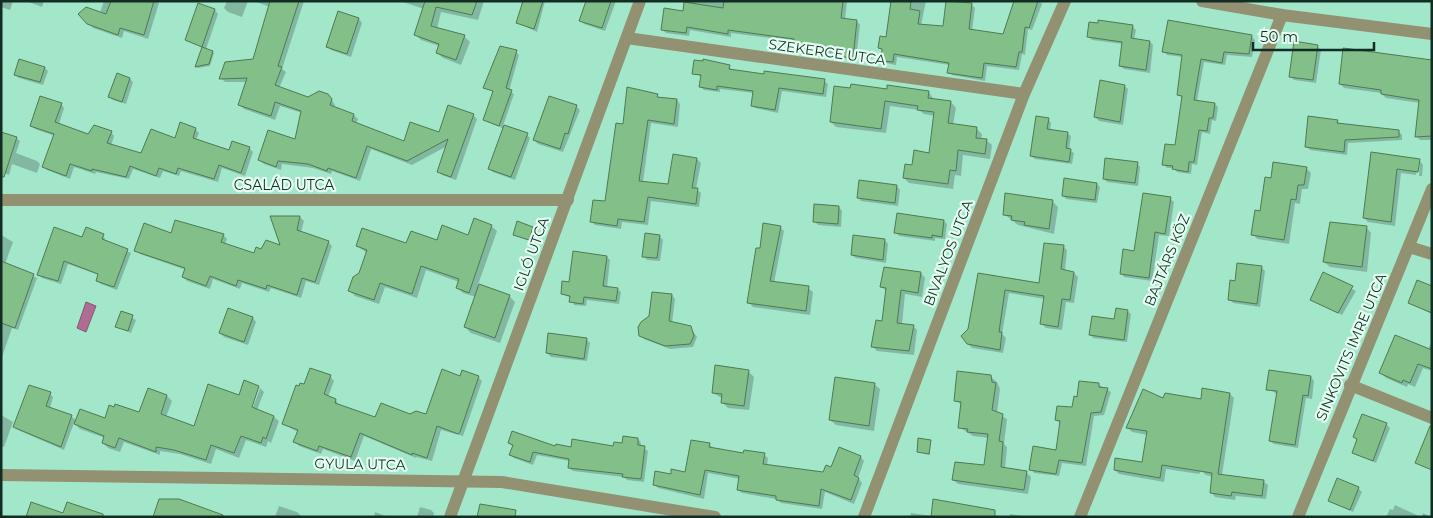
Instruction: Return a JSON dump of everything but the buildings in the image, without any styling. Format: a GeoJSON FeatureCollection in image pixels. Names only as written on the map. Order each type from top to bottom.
{"type":"FeatureCollection","features":[{"type":"Feature","properties":{"kind":"street","name":"IGLÓ UTCA"},"geometry":{"type":"LineString","coordinates":[[450,517],[640,1]]}},
{"type":"Feature","properties":{"kind":"street","name":"BIVALYOS UTCA"},"geometry":{"type":"LineString","coordinates":[[864,517],[1024,94],[1065,1]]}},
{"type":"Feature","properties":{"kind":"street"},"geometry":{"type":"LineString","coordinates":[[1202,1],[1282,15],[1432,34]]}},
{"type":"Feature","properties":{"kind":"street","name":"BAJTÁRS KÖZ"},"geometry":{"type":"LineString","coordinates":[[1080,517],[1282,15]]}},
{"type":"Feature","properties":{"kind":"street","name":"SZEKERCE UTCA"},"geometry":{"type":"LineString","coordinates":[[627,38],[1024,94]]}},
{"type":"Feature","properties":{"kind":"street","name":"SINKOVITS IMRE UTCA"},"geometry":{"type":"LineString","coordinates":[[1298,517],[1350,385],[1432,188]]}},
{"type":"Feature","properties":{"kind":"street","name":"CSALÁD UTCA"},"geometry":{"type":"LineString","coordinates":[[1,200],[568,200]]}},
{"type":"Feature","properties":{"kind":"street"},"geometry":{"type":"LineString","coordinates":[[1409,247],[1432,254]]}},
{"type":"Feature","properties":{"kind":"street"},"geometry":{"type":"LineString","coordinates":[[1350,385],[1432,418]]}},
{"type":"Feature","properties":{"kind":"street","name":"GYULA UTCA"},"geometry":{"type":"LineString","coordinates":[[1,475],[502,482],[715,517]]}},
{"type":"Feature","properties":{"kind":"shaded area"},"geometry":{"type":"Polygon","coordinates":[[[86,302],[96,306],[86,332],[77,328],[86,302]]]}}]}
